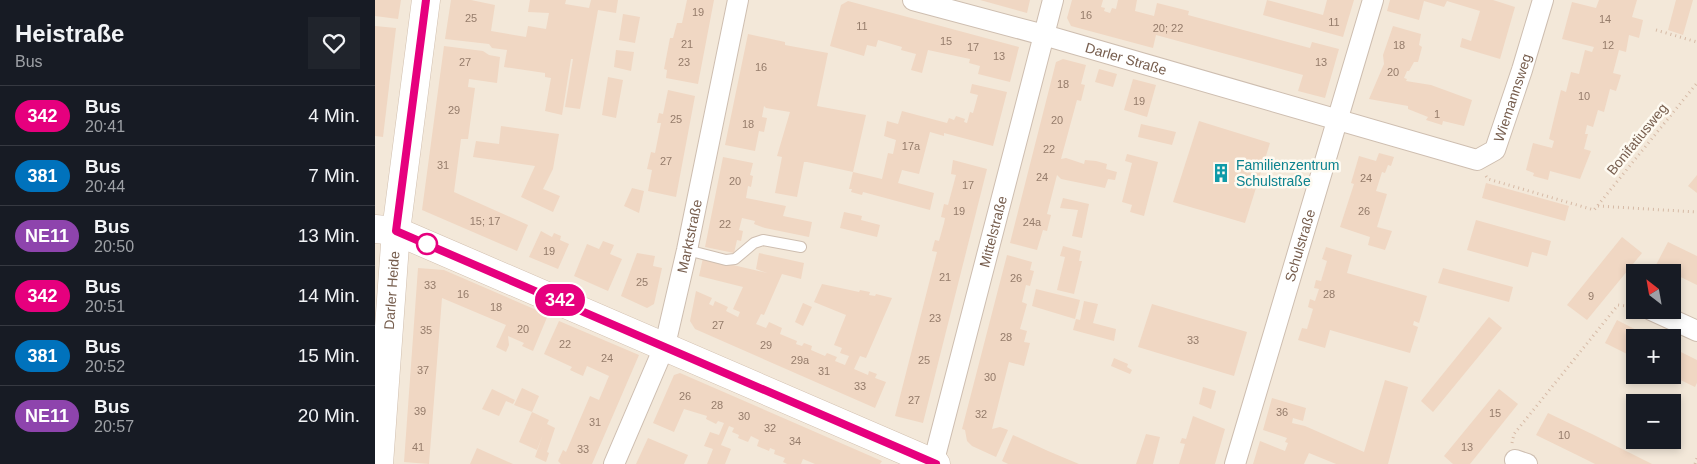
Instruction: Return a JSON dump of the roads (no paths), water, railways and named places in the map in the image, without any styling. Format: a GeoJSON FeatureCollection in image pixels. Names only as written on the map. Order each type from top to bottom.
{"type":"FeatureCollection","features":[{"type":"Feature","properties":{"kind":"street","name":"Darler Heide"},"geometry":{"type":"LineString","coordinates":[[379,464],[385,230],[426,0]]}},
{"type":"Feature","properties":{"kind":"street","name":"Marktstraße"},"geometry":{"type":"LineString","coordinates":[[615,464],[665,345],[687,250],[738,0]]}},
{"type":"Feature","properties":{"kind":"street","name":"Darler Straße"},"geometry":{"type":"LineString","coordinates":[[913,0],[1044,35],[1338,122]]}},
{"type":"Feature","properties":{"kind":"street","name":"Mittelstraße"},"geometry":{"type":"LineString","coordinates":[[934,464],[1053,0]]}},
{"type":"Feature","properties":{"kind":"street","name":"Schulstraße"},"geometry":{"type":"LineString","coordinates":[[1235,464],[1373,0]]}},
{"type":"Feature","properties":{"kind":"street","name":"Wiemannsweg"},"geometry":{"type":"LineString","coordinates":[[1338,122],[1477,160],[1495,150],[1543,0]]}},
{"type":"Feature","properties":{"kind":"street"},"geometry":{"type":"LineString","coordinates":[[385,230],[665,345],[934,464]]}},
{"type":"Feature","properties":{"kind":"street"},"geometry":{"type":"LineString","coordinates":[[1671,319],[1697,331]]}},
{"type":"Feature","properties":{"kind":"lane"},"geometry":{"type":"LineString","coordinates":[[687,250],[725,260],[735,259],[754,243],[763,240],[801,247]]}},
{"type":"Feature","properties":{"kind":"place","name":"Familienzentrum Schulstraße"},"geometry":{"type":"Point","coordinates":[1221,173]}}]}
